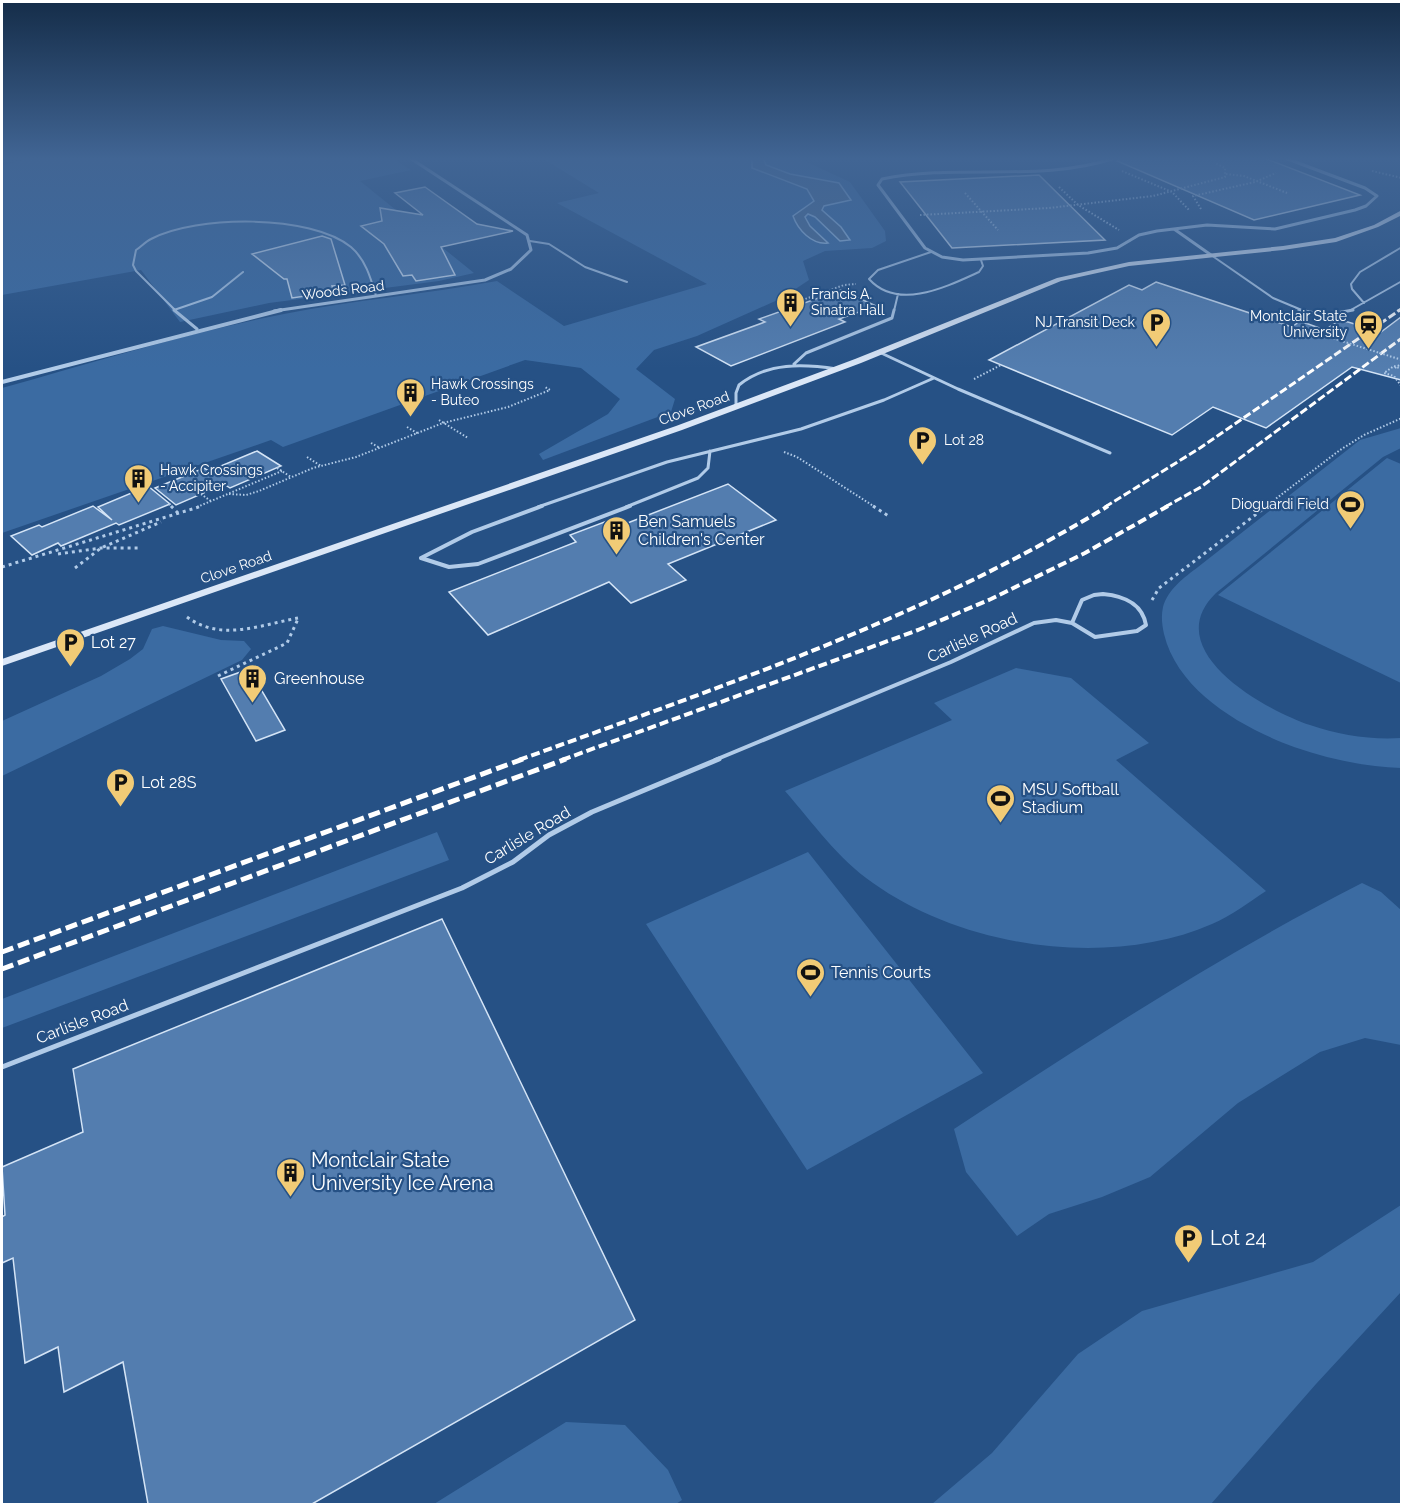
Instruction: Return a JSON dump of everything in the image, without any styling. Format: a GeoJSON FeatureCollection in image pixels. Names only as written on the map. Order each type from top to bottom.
{"type":"FeatureCollection","features":[{"type":"Feature","properties":{"kind":"street"},"geometry":{"type":"LineString","coordinates":[[517,228],[527,235],[530,241]]}},
{"type":"Feature","properties":{"kind":"street"},"geometry":{"type":"LineString","coordinates":[[911,228],[930,252],[955,260],[981,260],[1108,250],[1146,233],[1171,228]]}},
{"type":"Feature","properties":{"kind":"street"},"geometry":{"type":"LineString","coordinates":[[1173,228],[1211,255]]}},
{"type":"Feature","properties":{"kind":"street","name":"Clove Road"},"geometry":{"type":"LineString","coordinates":[[2,663],[736,407],[837,369],[1059,279],[1112,267],[1336,240],[1369,228]]}},
{"type":"Feature","properties":{"kind":"street","name":"Woods Road"},"geometry":{"type":"LineString","coordinates":[[2,382],[197,329],[282,309],[468,283],[495,275],[522,261],[531,250],[530,241]]}},
{"type":"Feature","properties":{"kind":"lane"},"geometry":{"type":"LineString","coordinates":[[186,228],[174,230],[149,241],[137,250],[132,262],[134,269],[174,310],[197,329]]}},
{"type":"Feature","properties":{"kind":"lane"},"geometry":{"type":"LineString","coordinates":[[307,228],[348,244],[360,255],[376,296]]}},
{"type":"Feature","properties":{"kind":"lane"},"geometry":{"type":"LineString","coordinates":[[530,241],[549,244],[585,267],[627,282]]}},
{"type":"Feature","properties":{"kind":"lane"},"geometry":{"type":"LineString","coordinates":[[1364,303],[1352,289],[1351,284],[1360,272],[1401,247]]}},
{"type":"Feature","properties":{"kind":"lane"},"geometry":{"type":"LineString","coordinates":[[930,252],[892,264],[870,276],[869,279],[875,287],[909,296],[935,291],[979,272],[983,266],[981,260]]}},
{"type":"Feature","properties":{"kind":"lane"},"geometry":{"type":"LineString","coordinates":[[1211,255],[1260,291],[1288,306],[1329,314],[1343,313],[1401,281]]}},
{"type":"Feature","properties":{"kind":"lane"},"geometry":{"type":"LineString","coordinates":[[174,310],[216,296],[243,273]]}},
{"type":"Feature","properties":{"kind":"lane"},"geometry":{"type":"LineString","coordinates":[[794,364],[806,353],[892,318],[898,294]]}},
{"type":"Feature","properties":{"kind":"lane"},"geometry":{"type":"LineString","coordinates":[[879,352],[1110,453]]}},
{"type":"Feature","properties":{"kind":"lane"},"geometry":{"type":"LineString","coordinates":[[736,407],[735,392],[738,384],[776,367],[794,364],[837,369]]}},
{"type":"Feature","properties":{"kind":"lane"},"geometry":{"type":"LineString","coordinates":[[710,451],[711,461],[708,471],[688,484],[489,560],[459,568],[446,568],[421,558],[472,532],[603,483],[667,462],[710,451],[801,429],[884,400],[934,378]]}},
{"type":"Feature","properties":{"kind":"lane"},"geometry":{"type":"LineString","coordinates":[[1072,623],[1079,605],[1084,599],[1094,595],[1117,596],[1142,608]]}},
{"type":"Feature","properties":{"kind":"lane","name":"Carlisle Road"},"geometry":{"type":"LineString","coordinates":[[2,1067],[462,888],[513,862],[549,835],[592,812],[951,662],[1035,623],[1056,620],[1072,623],[1095,637],[1137,631],[1146,625],[1146,616],[1142,608]]}},
{"type":"Feature","properties":{"kind":"path"},"geometry":{"type":"LineString","coordinates":[[1116,228],[1132,238]]}},
{"type":"Feature","properties":{"kind":"path"},"geometry":{"type":"LineString","coordinates":[[782,311],[783,308],[844,285],[859,284]]}},
{"type":"Feature","properties":{"kind":"path"},"geometry":{"type":"LineString","coordinates":[[1340,330],[1329,336],[1401,361],[1395,368],[1388,372],[1397,375],[1401,369],[1394,366],[1384,373],[1394,376],[1401,387]]}},
{"type":"Feature","properties":{"kind":"path"},"geometry":{"type":"LineString","coordinates":[[971,381],[1001,365]]}},
{"type":"Feature","properties":{"kind":"path"},"geometry":{"type":"LineString","coordinates":[[229,494],[246,495],[321,466],[356,457],[419,434],[443,423],[520,403],[550,390],[544,387]]}},
{"type":"Feature","properties":{"kind":"path"},"geometry":{"type":"LineString","coordinates":[[484,406],[491,410]]}},
{"type":"Feature","properties":{"kind":"path"},"geometry":{"type":"LineString","coordinates":[[1142,608],[1153,600],[1159,588],[1340,450],[1364,435],[1401,418]]}},
{"type":"Feature","properties":{"kind":"path"},"geometry":{"type":"LineString","coordinates":[[439,420],[468,438]]}},
{"type":"Feature","properties":{"kind":"path"},"geometry":{"type":"LineString","coordinates":[[407,427],[419,434]]}},
{"type":"Feature","properties":{"kind":"path"},"geometry":{"type":"LineString","coordinates":[[371,443],[380,448]]}},
{"type":"Feature","properties":{"kind":"path"},"geometry":{"type":"LineString","coordinates":[[779,450],[797,457],[890,517]]}},
{"type":"Feature","properties":{"kind":"path"},"geometry":{"type":"LineString","coordinates":[[349,453],[356,457]]}},
{"type":"Feature","properties":{"kind":"path"},"geometry":{"type":"LineString","coordinates":[[307,457],[321,466]]}},
{"type":"Feature","properties":{"kind":"path"},"geometry":{"type":"LineString","coordinates":[[277,468],[292,477]]}},
{"type":"Feature","properties":{"kind":"path"},"geometry":{"type":"LineString","coordinates":[[2,567],[180,513],[212,502],[282,471]]}},
{"type":"Feature","properties":{"kind":"path"},"geometry":{"type":"LineString","coordinates":[[201,494],[212,502]]}},
{"type":"Feature","properties":{"kind":"path"},"geometry":{"type":"LineString","coordinates":[[168,504],[180,513]]}},
{"type":"Feature","properties":{"kind":"path"},"geometry":{"type":"LineString","coordinates":[[75,568],[101,548],[180,513]]}},
{"type":"Feature","properties":{"kind":"path"},"geometry":{"type":"LineString","coordinates":[[124,523],[131,528]]}},
{"type":"Feature","properties":{"kind":"path"},"geometry":{"type":"LineString","coordinates":[[71,542],[76,546]]}},
{"type":"Feature","properties":{"kind":"path"},"geometry":{"type":"LineString","coordinates":[[42,556],[101,548],[138,548]]}},
{"type":"Feature","properties":{"kind":"path"},"geometry":{"type":"LineString","coordinates":[[38,552],[42,556]]}},
{"type":"Feature","properties":{"kind":"path"},"geometry":{"type":"LineString","coordinates":[[191,621],[208,629],[233,631],[298,618],[287,643],[218,676]]}},
{"type":"Feature","properties":{"kind":"shaded area"},"geometry":{"type":"Polygon","coordinates":[[[2,228],[419,228],[474,273],[439,281],[269,303],[180,322],[141,270],[2,295],[2,228]]]}},
{"type":"Feature","properties":{"kind":"shaded area"},"geometry":{"type":"Polygon","coordinates":[[[604,228],[883,228],[885,231],[886,241],[872,248],[825,251],[803,261],[809,280],[782,298],[697,336],[654,350],[636,369],[675,399],[671,412],[543,460],[539,454],[608,414],[620,399],[581,368],[525,360],[283,447],[271,440],[2,533],[2,388],[142,348],[248,321],[497,281],[564,326],[707,284],[604,228]]]}},
{"type":"Feature","properties":{"kind":"shaded area"},"geometry":{"type":"Polygon","coordinates":[[[800,228],[812,228],[828,243],[816,242],[806,236],[800,228]]]}},
{"type":"Feature","properties":{"kind":"shaded area"},"geometry":{"type":"Polygon","coordinates":[[[827,228],[842,228],[850,240],[840,241],[827,228]]]}},
{"type":"Feature","properties":{"kind":"shaded area"},"geometry":{"type":"Polygon","coordinates":[[[1401,428],[1401,448],[1383,457],[1216,593],[1201,614],[1199,636],[1208,656],[1224,675],[1245,692],[1268,706],[1332,732],[1355,736],[1401,738],[1401,768],[1361,764],[1307,751],[1274,739],[1234,718],[1198,690],[1183,673],[1172,655],[1164,634],[1162,617],[1165,601],[1188,575],[1360,440],[1401,428]]]}},
{"type":"Feature","properties":{"kind":"shaded area","name":"Dioguardi Field"},"geometry":{"type":"Polygon","coordinates":[[[1387,458],[1401,464],[1401,683],[1218,595],[1387,458]]]}},
{"type":"Feature","properties":{"kind":"shaded area"},"geometry":{"type":"Polygon","coordinates":[[[163,626],[221,640],[244,641],[251,649],[242,660],[2,776],[2,721],[101,676],[130,659],[143,649],[152,629],[163,626]]]}},
{"type":"Feature","properties":{"kind":"shaded area","name":"MSU Softball Stadium"},"geometry":{"type":"Polygon","coordinates":[[[1016,668],[1071,678],[1149,743],[1116,760],[1266,891],[1212,924],[1172,938],[1128,946],[1083,948],[1038,945],[993,936],[950,923],[909,905],[873,883],[837,852],[785,791],[952,720],[934,703],[1016,668]]]}},
{"type":"Feature","properties":{"kind":"shaded area"},"geometry":{"type":"Polygon","coordinates":[[[437,832],[449,860],[2,1028],[2,999],[437,832]]]}},
{"type":"Feature","properties":{"kind":"shaded area","name":"Tennis Courts"},"geometry":{"type":"Polygon","coordinates":[[[808,852],[983,1073],[807,1170],[646,924],[808,852]]]}},
{"type":"Feature","properties":{"kind":"shaded area"},"geometry":{"type":"Polygon","coordinates":[[[1362,883],[1381,892],[1401,910],[1401,1045],[1365,1038],[1320,1052],[1238,1103],[1150,1177],[1102,1197],[1049,1214],[1017,1236],[966,1172],[954,1129],[1104,1032],[1206,970],[1362,883]]]}},
{"type":"Feature","properties":{"kind":"shaded area"},"geometry":{"type":"Polygon","coordinates":[[[1401,1205],[1401,1292],[1316,1384],[1211,1504],[932,1504],[992,1453],[1078,1354],[1142,1311],[1313,1262],[1401,1205]]]}},
{"type":"Feature","properties":{"kind":"shaded area"},"geometry":{"type":"Polygon","coordinates":[[[566,1422],[625,1425],[668,1470],[682,1500],[676,1504],[434,1504],[566,1422]]]}},
{"type":"Feature","properties":{"kind":"building"},"geometry":{"type":"Polygon","coordinates":[[[364,228],[499,228],[513,231],[441,247],[455,275],[416,281],[412,275],[403,276],[384,244],[364,228]]]}},
{"type":"Feature","properties":{"kind":"building"},"geometry":{"type":"Polygon","coordinates":[[[936,228],[1093,228],[1105,240],[952,248],[936,228]]]}},
{"type":"Feature","properties":{"kind":"building"},"geometry":{"type":"Polygon","coordinates":[[[322,236],[331,239],[345,285],[332,286],[334,292],[292,298],[287,279],[252,254],[322,236]]]}},
{"type":"Feature","properties":{"kind":"building","name":"NJ Transit Deck"},"geometry":{"type":"Polygon","coordinates":[[[1156,282],[1292,327],[1300,321],[1325,330],[1338,321],[1381,332],[1401,317],[1401,380],[1352,367],[1266,428],[1213,407],[1172,435],[989,360],[1129,285],[1142,290],[1156,282]]]}},
{"type":"Feature","properties":{"kind":"building","name":"Francis A. Sinatra Hall"},"geometry":{"type":"Polygon","coordinates":[[[841,290],[876,306],[839,319],[845,322],[731,366],[696,347],[765,322],[759,319],[841,290]]]}},
{"type":"Feature","properties":{"kind":"building"},"geometry":{"type":"Polygon","coordinates":[[[257,451],[281,466],[230,488],[224,484],[176,505],[155,488],[204,468],[209,471],[257,451]]]}},
{"type":"Feature","properties":{"kind":"building","name":"Ben Samuels Children's Center"},"geometry":{"type":"Polygon","coordinates":[[[728,484],[776,520],[668,564],[686,580],[631,603],[609,582],[488,635],[449,592],[576,542],[570,535],[607,521],[612,525],[625,524],[728,484]]]}},
{"type":"Feature","properties":{"kind":"building"},"geometry":{"type":"Polygon","coordinates":[[[148,486],[170,504],[61,546],[58,543],[32,555],[11,536],[39,525],[42,527],[93,506],[112,520],[98,507],[148,486]]]}},
{"type":"Feature","properties":{"kind":"building","name":"Greenhouse"},"geometry":{"type":"Polygon","coordinates":[[[249,669],[285,730],[256,741],[221,679],[249,669]]]}},
{"type":"Feature","properties":{"kind":"building","name":"Montclair State University Ice Arena"},"geometry":{"type":"Polygon","coordinates":[[[442,919],[635,1320],[312,1504],[148,1504],[123,1362],[64,1392],[58,1347],[25,1363],[13,1258],[2,1263],[2,1217],[5,1215],[2,1167],[83,1132],[73,1069],[442,919]]]}},
{"type":"Feature","properties":{"kind":"railway"},"geometry":{"type":"LineString","coordinates":[[1397,311],[1402,308]]}},
{"type":"Feature","properties":{"kind":"railway"},"geometry":{"type":"LineString","coordinates":[[1105,507],[1200,448],[1400,310]]}},
{"type":"Feature","properties":{"kind":"railway"},"geometry":{"type":"LineString","coordinates":[[1165,507],[1201,487],[1402,338]]}},
{"type":"Feature","properties":{"kind":"railway"},"geometry":{"type":"LineString","coordinates":[[519,760],[820,648],[967,583],[1108,506]]}},
{"type":"Feature","properties":{"kind":"railway"},"geometry":{"type":"LineString","coordinates":[[562,760],[918,630],[991,599],[1085,553],[1168,506]]}},
{"type":"Feature","properties":{"kind":"railway"},"geometry":{"type":"LineString","coordinates":[[2,952],[523,759]]}},
{"type":"Feature","properties":{"kind":"railway"},"geometry":{"type":"LineString","coordinates":[[2,969],[566,759]]}},
{"type":"Feature","properties":{"kind":"place","name":"Francis A. Sinatra Hall"},"geometry":{"type":"Point","coordinates":[790,328]}},
{"type":"Feature","properties":{"kind":"place","name":"NJ Transit Deck"},"geometry":{"type":"Point","coordinates":[1156,348]}},
{"type":"Feature","properties":{"kind":"place","name":"Montclair State University"},"geometry":{"type":"Point","coordinates":[1368,350]}},
{"type":"Feature","properties":{"kind":"place","name":"Hawk Crossings - Buteo"},"geometry":{"type":"Point","coordinates":[410,418]}},
{"type":"Feature","properties":{"kind":"place","name":"Lot 28"},"geometry":{"type":"Point","coordinates":[923,466]}},
{"type":"Feature","properties":{"kind":"place","name":"Hawk Crossings - Accipiter"},"geometry":{"type":"Point","coordinates":[139,504]}},
{"type":"Feature","properties":{"kind":"place","name":"Dioguardi Field"},"geometry":{"type":"Point","coordinates":[1350,530]}},
{"type":"Feature","properties":{"kind":"place","name":"Ben Samuels Children's Center"},"geometry":{"type":"Point","coordinates":[617,556]}},
{"type":"Feature","properties":{"kind":"place","name":"Lot 27"},"geometry":{"type":"Point","coordinates":[70,668]}},
{"type":"Feature","properties":{"kind":"place","name":"Greenhouse"},"geometry":{"type":"Point","coordinates":[253,704]}},
{"type":"Feature","properties":{"kind":"place","name":"Lot 28S"},"geometry":{"type":"Point","coordinates":[120,808]}},
{"type":"Feature","properties":{"kind":"place","name":"MSU Softball Stadium"},"geometry":{"type":"Point","coordinates":[1001,824]}},
{"type":"Feature","properties":{"kind":"place","name":"Tennis Courts"},"geometry":{"type":"Point","coordinates":[810,998]}},
{"type":"Feature","properties":{"kind":"place","name":"Montclair State University Ice Arena"},"geometry":{"type":"Point","coordinates":[290,1198]}},
{"type":"Feature","properties":{"kind":"place","name":"Lot 24"},"geometry":{"type":"Point","coordinates":[1189,1264]}}]}
